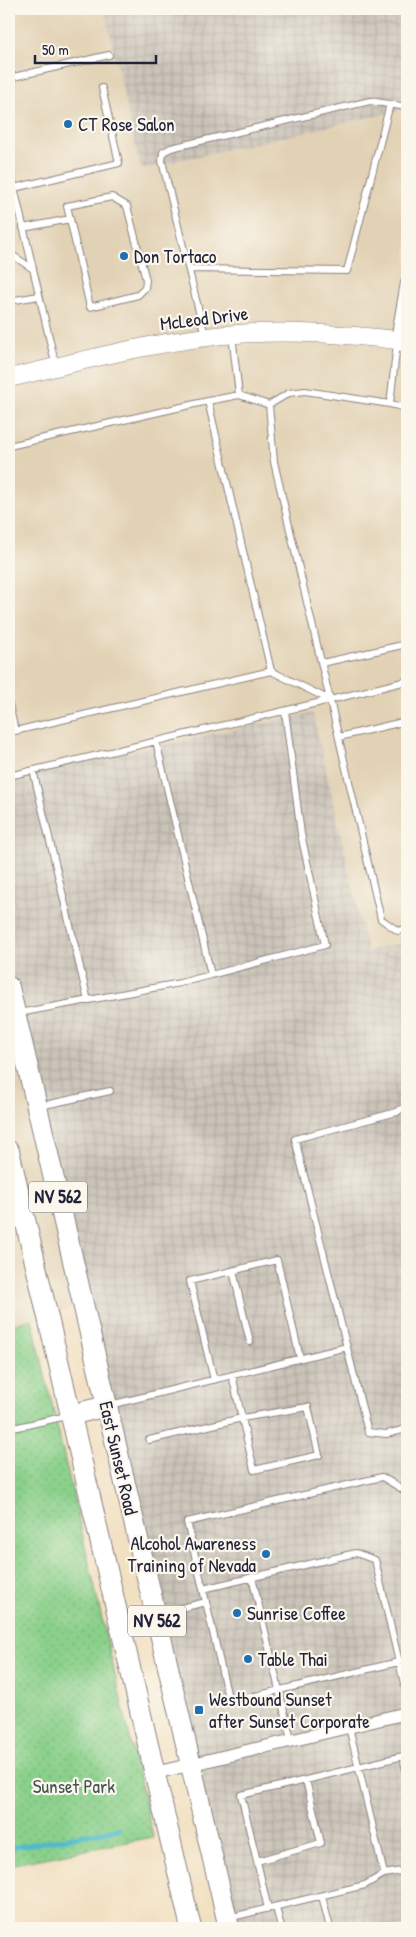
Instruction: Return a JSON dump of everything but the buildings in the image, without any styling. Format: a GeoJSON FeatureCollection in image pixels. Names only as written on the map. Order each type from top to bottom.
{"type":"FeatureCollection","features":[{"type":"Feature","properties":{"kind":"main road","name":"East Sunset Road"},"geometry":{"type":"LineString","coordinates":[[9,988],[228,1924]]}},
{"type":"Feature","properties":{"kind":"main road","name":"East Sunset Road"},"geometry":{"type":"LineString","coordinates":[[9,1153],[191,1928]]}},
{"type":"Feature","properties":{"kind":"main road"},"geometry":{"type":"LineString","coordinates":[[70,1415],[107,1406]]}},
{"type":"Feature","properties":{"kind":"street"},"geometry":{"type":"LineString","coordinates":[[402,342],[407,283]]}},
{"type":"Feature","properties":{"kind":"street","name":"McLeod Drive"},"geometry":{"type":"LineString","coordinates":[[9,378],[138,349],[206,337],[329,333],[402,342]]}},
{"type":"Feature","properties":{"kind":"street"},"geometry":{"type":"LineString","coordinates":[[155,1773],[407,1713]]}},
{"type":"Feature","properties":{"kind":"lane"},"geometry":{"type":"LineString","coordinates":[[9,78],[109,55]]}},
{"type":"Feature","properties":{"kind":"lane"},"geometry":{"type":"LineString","coordinates":[[12,185],[119,163],[102,88]]}},
{"type":"Feature","properties":{"kind":"lane"},"geometry":{"type":"LineString","coordinates":[[206,337],[191,269],[162,160],[163,152],[171,148],[370,101],[407,107]]}},
{"type":"Feature","properties":{"kind":"lane"},"geometry":{"type":"LineString","coordinates":[[191,269],[347,271],[390,104]]}},
{"type":"Feature","properties":{"kind":"lane"},"geometry":{"type":"LineString","coordinates":[[9,166],[56,367]]}},
{"type":"Feature","properties":{"kind":"lane"},"geometry":{"type":"LineString","coordinates":[[112,197],[127,206],[132,219],[146,280],[145,288],[138,295],[90,306],[70,219],[67,206],[112,197]]}},
{"type":"Feature","properties":{"kind":"lane"},"geometry":{"type":"LineString","coordinates":[[23,228],[70,219]]}},
{"type":"Feature","properties":{"kind":"lane"},"geometry":{"type":"LineString","coordinates":[[9,253],[33,269]]}},
{"type":"Feature","properties":{"kind":"lane"},"geometry":{"type":"LineString","coordinates":[[9,302],[39,296]]}},
{"type":"Feature","properties":{"kind":"lane"},"geometry":{"type":"LineString","coordinates":[[232,335],[239,395]]}},
{"type":"Feature","properties":{"kind":"lane"},"geometry":{"type":"LineString","coordinates":[[390,404],[402,342]]}},
{"type":"Feature","properties":{"kind":"lane"},"geometry":{"type":"LineString","coordinates":[[9,446],[239,395],[269,405],[289,393],[305,391],[407,408]]}},
{"type":"Feature","properties":{"kind":"lane"},"geometry":{"type":"LineString","coordinates":[[208,401],[271,671]]}},
{"type":"Feature","properties":{"kind":"lane"},"geometry":{"type":"LineString","coordinates":[[269,405],[274,462],[381,919],[398,931],[407,928]]}},
{"type":"Feature","properties":{"kind":"lane"},"geometry":{"type":"LineString","coordinates":[[322,663],[407,644]]}},
{"type":"Feature","properties":{"kind":"lane"},"geometry":{"type":"LineString","coordinates":[[9,704],[15,730],[271,671],[330,700]]}},
{"type":"Feature","properties":{"kind":"lane"},"geometry":{"type":"LineString","coordinates":[[9,776],[407,681]]}},
{"type":"Feature","properties":{"kind":"lane"},"geometry":{"type":"LineString","coordinates":[[15,1014],[211,975],[326,945],[301,834],[285,710]]}},
{"type":"Feature","properties":{"kind":"lane"},"geometry":{"type":"LineString","coordinates":[[339,737],[407,721]]}},
{"type":"Feature","properties":{"kind":"lane"},"geometry":{"type":"LineString","coordinates":[[156,741],[211,975]]}},
{"type":"Feature","properties":{"kind":"lane"},"geometry":{"type":"LineString","coordinates":[[33,770],[88,1001]]}},
{"type":"Feature","properties":{"kind":"lane"},"geometry":{"type":"LineString","coordinates":[[37,1107],[110,1091]]}},
{"type":"Feature","properties":{"kind":"lane"},"geometry":{"type":"LineString","coordinates":[[407,1105],[397,1112],[295,1139],[368,1432],[386,1434],[407,1429]]}},
{"type":"Feature","properties":{"kind":"lane"},"geometry":{"type":"LineString","coordinates":[[214,1380],[190,1281],[277,1260],[300,1358]]}},
{"type":"Feature","properties":{"kind":"lane"},"geometry":{"type":"LineString","coordinates":[[233,1271],[250,1342]]}},
{"type":"Feature","properties":{"kind":"lane"},"geometry":{"type":"LineString","coordinates":[[107,1406],[347,1347]]}},
{"type":"Feature","properties":{"kind":"lane"},"geometry":{"type":"LineString","coordinates":[[149,1440],[242,1418],[308,1407],[320,1455],[254,1470],[242,1418],[232,1376]]}},
{"type":"Feature","properties":{"kind":"lane"},"geometry":{"type":"LineString","coordinates":[[9,1430],[70,1415]]}},
{"type":"Feature","properties":{"kind":"lane"},"geometry":{"type":"LineString","coordinates":[[407,1492],[382,1476],[187,1522],[229,1702],[407,1660]]}},
{"type":"Feature","properties":{"kind":"lane"},"geometry":{"type":"LineString","coordinates":[[203,1589],[356,1553],[375,1560],[407,1696]]}},
{"type":"Feature","properties":{"kind":"lane"},"geometry":{"type":"LineString","coordinates":[[252,1577],[291,1740]]}},
{"type":"Feature","properties":{"kind":"lane"},"geometry":{"type":"LineString","coordinates":[[156,1614],[206,1602]]}},
{"type":"Feature","properties":{"kind":"lane"},"geometry":{"type":"LineString","coordinates":[[349,1727],[384,1874]]}},
{"type":"Feature","properties":{"kind":"lane"},"geometry":{"type":"LineString","coordinates":[[268,1909],[240,1795],[403,1756],[407,1776]]}},
{"type":"Feature","properties":{"kind":"lane"},"geometry":{"type":"LineString","coordinates":[[256,1861],[321,1844],[306,1780]]}},
{"type":"Feature","properties":{"kind":"lane"},"geometry":{"type":"LineString","coordinates":[[228,1924],[268,1909],[365,1885],[384,1874],[407,1870]]}},
{"type":"Feature","properties":{"kind":"lane"},"geometry":{"type":"LineString","coordinates":[[322,1896],[330,1928]]}},
{"type":"Feature","properties":{"kind":"lane"},"geometry":{"type":"LineString","coordinates":[[276,1907],[281,1928]]}},
{"type":"Feature","properties":{"kind":"shaded area"},"geometry":{"type":"Polygon","coordinates":[[[9,9],[104,9],[141,169],[407,109],[407,942],[367,950],[312,713],[9,777],[9,9]]]}},
{"type":"Feature","properties":{"kind":"shaded area"},"geometry":{"type":"Polygon","coordinates":[[[104,9],[407,9],[407,109],[141,169],[104,9]]]}},
{"type":"Feature","properties":{"kind":"shaded area"},"geometry":{"type":"Polygon","coordinates":[[[313,713],[367,950],[407,942],[407,1928],[229,1928],[9,987],[9,777],[313,713]]]}},
{"type":"Feature","properties":{"kind":"shaded area"},"geometry":{"type":"Polygon","coordinates":[[[25,1056],[83,1305],[9,1326],[9,1060],[25,1056]]]}},
{"type":"Feature","properties":{"kind":"green space","name":"Sunset Park"},"geometry":{"type":"Polygon","coordinates":[[[32,1319],[153,1837],[9,1865],[9,1326],[32,1319]]]}},
{"type":"Feature","properties":{"kind":"waterway"},"geometry":{"type":"LineString","coordinates":[[9,1848],[119,1829]]}},
{"type":"Feature","properties":{"kind":"place","name":"CT Rose Salon"},"geometry":{"type":"Point","coordinates":[68,124]}},
{"type":"Feature","properties":{"kind":"place","name":"Don Tortaco"},"geometry":{"type":"Point","coordinates":[124,256]}},
{"type":"Feature","properties":{"kind":"place","name":"Alcohol Awareness Training of Nevada"},"geometry":{"type":"Point","coordinates":[266,1554]}},
{"type":"Feature","properties":{"kind":"place","name":"Sunrise Coffee"},"geometry":{"type":"Point","coordinates":[237,1613]}},
{"type":"Feature","properties":{"kind":"place","name":"Table Thai"},"geometry":{"type":"Point","coordinates":[248,1659]}},
{"type":"Feature","properties":{"kind":"place","name":"Westbound Sunset after Sunset Corporate"},"geometry":{"type":"Point","coordinates":[199,1710]}}]}
